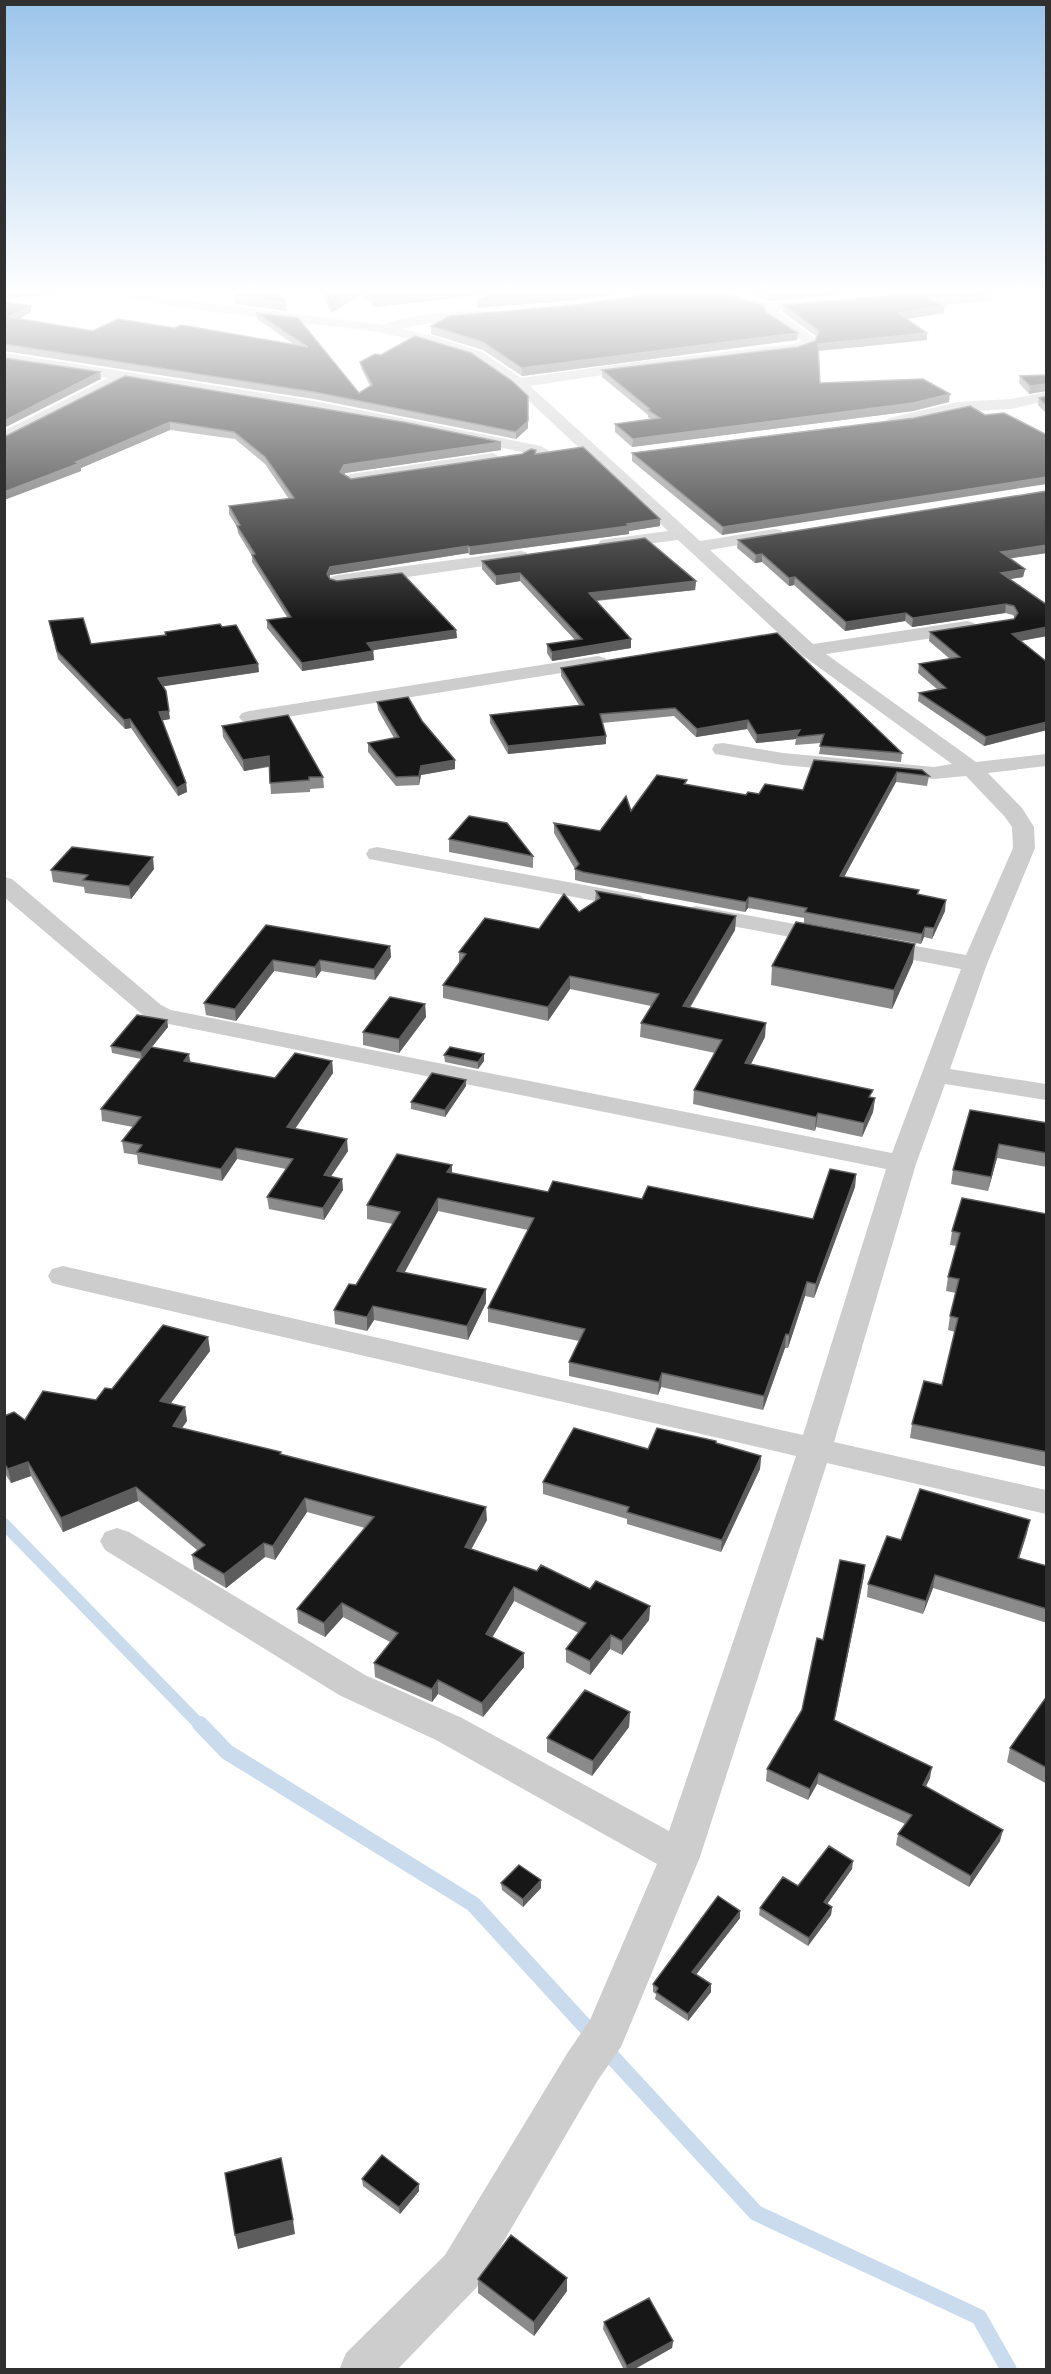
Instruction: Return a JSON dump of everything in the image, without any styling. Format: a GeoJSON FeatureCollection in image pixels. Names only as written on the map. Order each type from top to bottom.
{"type":"FeatureCollection","features":[{"type":"Feature","properties":{"kind":"street"},"geometry":{"type":"LineString","coordinates":[[4,438],[75,401]]}},
{"type":"Feature","properties":{"kind":"street"},"geometry":{"type":"LineString","coordinates":[[276,401],[336,410],[541,451],[601,453]]}},
{"type":"Feature","properties":{"kind":"street"},"geometry":{"type":"LineString","coordinates":[[363,2370],[461,2271],[595,2050],[680,1857],[816,1447],[902,1164],[975,964],[1024,849],[1023,827],[1014,813],[972,769],[809,651],[775,634],[690,540],[601,453],[539,401]]}},
{"type":"Feature","properties":{"kind":"street"},"geometry":{"type":"LineString","coordinates":[[878,423],[913,418],[958,407],[1028,401]]}},
{"type":"Feature","properties":{"kind":"street"},"geometry":{"type":"LineString","coordinates":[[351,478],[541,451]]}},
{"type":"Feature","properties":{"kind":"street"},"geometry":{"type":"LineString","coordinates":[[588,547],[790,532]]}},
{"type":"Feature","properties":{"kind":"street"},"geometry":{"type":"LineString","coordinates":[[338,581],[540,553]]}},
{"type":"Feature","properties":{"kind":"street"},"geometry":{"type":"LineString","coordinates":[[809,651],[982,625]]}},
{"type":"Feature","properties":{"kind":"street"},"geometry":{"type":"LineString","coordinates":[[249,717],[623,658]]}},
{"type":"Feature","properties":{"kind":"street"},"geometry":{"type":"LineString","coordinates":[[723,749],[783,759],[934,773],[1047,760]]}},
{"type":"Feature","properties":{"kind":"street"},"geometry":{"type":"LineString","coordinates":[[377,854],[975,964]]}},
{"type":"Feature","properties":{"kind":"street"},"geometry":{"type":"LineString","coordinates":[[4,884],[138,998],[163,1016],[902,1164]]}},
{"type":"Feature","properties":{"kind":"street"},"geometry":{"type":"LineString","coordinates":[[934,1074],[1047,1092]]}},
{"type":"Feature","properties":{"kind":"street"},"geometry":{"type":"LineString","coordinates":[[63,1276],[816,1447],[1047,1502]]}},
{"type":"Feature","properties":{"kind":"street"},"geometry":{"type":"LineString","coordinates":[[117,1541],[352,1685],[449,1729],[680,1857]]}},
{"type":"Feature","properties":{"kind":"building"},"geometry":{"type":"Polygon","coordinates":[[[4,401],[44,401],[4,421],[4,401]]]}},
{"type":"Feature","properties":{"kind":"building"},"geometry":{"type":"Polygon","coordinates":[[[76,401],[275,401],[403,422],[501,442],[344,465],[340,472],[351,479],[522,454],[531,449],[536,450],[535,454],[583,447],[660,519],[627,524],[629,526],[468,546],[330,567],[327,574],[330,579],[337,581],[402,573],[456,630],[367,643],[373,651],[302,663],[267,620],[291,617],[252,555],[255,554],[237,526],[240,525],[229,506],[294,498],[265,457],[234,432],[170,422],[76,462],[80,463],[4,492],[4,437],[76,401]]]}},
{"type":"Feature","properties":{"kind":"building"},"geometry":{"type":"Polygon","coordinates":[[[358,401],[528,401],[528,421],[516,432],[358,401]]]}},
{"type":"Feature","properties":{"kind":"building"},"geometry":{"type":"Polygon","coordinates":[[[640,401],[922,401],[633,439],[615,424],[660,418],[648,410],[650,409],[640,401]]]}},
{"type":"Feature","properties":{"kind":"building"},"geometry":{"type":"Polygon","coordinates":[[[970,406],[985,415],[1004,413],[1047,435],[1047,477],[723,527],[632,453],[914,418],[970,406]]]}},
{"type":"Feature","properties":{"kind":"building"},"geometry":{"type":"Polygon","coordinates":[[[1047,491],[1047,545],[1001,552],[1025,569],[1001,573],[1047,605],[1047,627],[1012,634],[1047,662],[1047,722],[986,737],[919,693],[946,688],[919,664],[960,657],[930,632],[1014,619],[1018,613],[1014,606],[1006,604],[913,618],[906,613],[846,622],[795,577],[789,578],[762,554],[756,555],[738,540],[1047,491]]]}},
{"type":"Feature","properties":{"kind":"building"},"geometry":{"type":"Polygon","coordinates":[[[645,538],[696,581],[589,593],[631,639],[552,652],[547,644],[582,639],[520,573],[496,576],[482,561],[645,538]]]}},
{"type":"Feature","properties":{"kind":"building"},"geometry":{"type":"Polygon","coordinates":[[[83,618],[91,644],[166,635],[165,632],[220,624],[222,627],[236,625],[258,664],[158,678],[166,691],[169,711],[159,712],[186,783],[177,788],[130,719],[124,720],[57,651],[49,621],[83,618]]]}},
{"type":"Feature","properties":{"kind":"building"},"geometry":{"type":"Polygon","coordinates":[[[777,633],[902,753],[820,746],[824,734],[796,737],[800,730],[757,735],[748,720],[697,729],[675,708],[600,714],[606,736],[508,746],[490,715],[584,705],[561,668],[777,633]]]}},
{"type":"Feature","properties":{"kind":"building"},"geometry":{"type":"Polygon","coordinates":[[[408,697],[422,721],[455,760],[421,766],[419,776],[396,777],[368,743],[399,737],[377,702],[408,697]]]}},
{"type":"Feature","properties":{"kind":"building"},"geometry":{"type":"Polygon","coordinates":[[[288,715],[323,777],[270,783],[269,756],[243,760],[222,726],[288,715]]]}},
{"type":"Feature","properties":{"kind":"building"},"geometry":{"type":"Polygon","coordinates":[[[814,760],[922,770],[929,776],[897,772],[840,876],[919,890],[917,894],[946,900],[934,928],[925,927],[922,934],[805,912],[807,908],[749,897],[746,902],[583,872],[575,869],[579,864],[554,823],[600,831],[626,796],[631,811],[657,775],[687,780],[684,784],[746,795],[748,792],[759,794],[765,784],[803,790],[814,760]]]}},
{"type":"Feature","properties":{"kind":"building"},"geometry":{"type":"Polygon","coordinates":[[[469,816],[507,823],[533,856],[449,839],[469,816]]]}},
{"type":"Feature","properties":{"kind":"building"},"geometry":{"type":"Polygon","coordinates":[[[72,847],[153,857],[129,886],[83,880],[88,875],[51,870],[72,847]]]}},
{"type":"Feature","properties":{"kind":"building"},"geometry":{"type":"Polygon","coordinates":[[[596,891],[736,916],[683,1006],[766,1023],[745,1063],[873,1090],[869,1097],[875,1098],[864,1123],[818,1113],[816,1117],[694,1090],[722,1040],[641,1023],[659,994],[570,976],[548,1007],[443,985],[466,954],[459,952],[485,918],[539,929],[564,894],[579,912],[600,898],[596,891]]]}},
{"type":"Feature","properties":{"kind":"building"},"geometry":{"type":"Polygon","coordinates":[[[796,922],[915,944],[894,990],[772,966],[796,922]]]}},
{"type":"Feature","properties":{"kind":"building"},"geometry":{"type":"Polygon","coordinates":[[[266,925],[390,946],[374,969],[320,960],[315,967],[273,960],[235,1009],[204,1003],[266,925]]]}},
{"type":"Feature","properties":{"kind":"building"},"geometry":{"type":"Polygon","coordinates":[[[390,997],[425,1004],[399,1039],[363,1032],[390,997]]]}},
{"type":"Feature","properties":{"kind":"building"},"geometry":{"type":"Polygon","coordinates":[[[137,1015],[167,1020],[141,1052],[111,1046],[137,1015]]]}},
{"type":"Feature","properties":{"kind":"building"},"geometry":{"type":"Polygon","coordinates":[[[151,1047],[189,1054],[184,1061],[275,1078],[295,1053],[332,1061],[287,1127],[347,1139],[324,1175],[342,1179],[323,1208],[267,1197],[293,1159],[236,1148],[221,1169],[137,1152],[142,1145],[122,1141],[141,1117],[101,1109],[151,1047]]]}},
{"type":"Feature","properties":{"kind":"building"},"geometry":{"type":"Polygon","coordinates":[[[450,1047],[484,1054],[478,1062],[444,1055],[450,1047]]]}},
{"type":"Feature","properties":{"kind":"building"},"geometry":{"type":"Polygon","coordinates":[[[432,1073],[466,1080],[445,1110],[411,1102],[432,1073]]]}},
{"type":"Feature","properties":{"kind":"building"},"geometry":{"type":"Polygon","coordinates":[[[970,1110],[1047,1123],[1047,1153],[999,1144],[991,1177],[953,1170],[970,1110]]]}},
{"type":"Feature","properties":{"kind":"building"},"geometry":{"type":"Polygon","coordinates":[[[397,1154],[452,1165],[447,1172],[548,1192],[553,1181],[642,1199],[648,1186],[813,1219],[830,1169],[856,1174],[816,1284],[807,1282],[789,1335],[786,1334],[764,1396],[662,1373],[659,1382],[569,1362],[585,1329],[488,1308],[534,1218],[438,1198],[397,1271],[486,1289],[467,1326],[373,1306],[367,1317],[334,1310],[349,1284],[356,1285],[400,1212],[367,1205],[397,1154]]]}},
{"type":"Feature","properties":{"kind":"building"},"geometry":{"type":"Polygon","coordinates":[[[962,1198],[1047,1214],[1047,1452],[912,1424],[924,1381],[942,1385],[958,1318],[950,1316],[959,1279],[948,1277],[960,1233],[952,1231],[962,1198]]]}},
{"type":"Feature","properties":{"kind":"building"},"geometry":{"type":"Polygon","coordinates":[[[163,1325],[208,1337],[160,1401],[185,1407],[173,1426],[281,1452],[280,1454],[486,1507],[465,1547],[537,1571],[541,1565],[590,1589],[596,1581],[650,1606],[622,1641],[611,1635],[590,1661],[566,1649],[586,1623],[514,1587],[486,1634],[524,1653],[482,1703],[438,1680],[432,1689],[374,1663],[398,1633],[342,1603],[324,1623],[297,1609],[374,1517],[305,1498],[273,1546],[264,1543],[224,1574],[192,1555],[205,1545],[136,1487],[61,1518],[28,1462],[8,1469],[4,1463],[4,1416],[14,1412],[25,1420],[43,1391],[96,1400],[105,1388],[112,1389],[163,1325]]]}},
{"type":"Feature","properties":{"kind":"building"},"geometry":{"type":"Polygon","coordinates":[[[574,1428],[648,1449],[657,1428],[716,1441],[716,1443],[761,1456],[722,1540],[627,1512],[629,1507],[543,1482],[574,1428]]]}},
{"type":"Feature","properties":{"kind":"building"},"geometry":{"type":"Polygon","coordinates":[[[920,1489],[1030,1520],[1018,1558],[1047,1566],[1047,1609],[935,1575],[926,1601],[868,1584],[887,1536],[901,1540],[920,1489]]]}},
{"type":"Feature","properties":{"kind":"building"},"geometry":{"type":"Polygon","coordinates":[[[840,1560],[865,1565],[834,1720],[932,1767],[923,1785],[1003,1830],[971,1876],[898,1834],[912,1815],[819,1773],[810,1789],[767,1769],[802,1710],[817,1638],[823,1640],[840,1560]]]}},
{"type":"Feature","properties":{"kind":"building"},"geometry":{"type":"Polygon","coordinates":[[[585,1690],[630,1712],[593,1761],[547,1738],[585,1690]]]}},
{"type":"Feature","properties":{"kind":"building"},"geometry":{"type":"Polygon","coordinates":[[[1047,1696],[1047,1768],[1010,1748],[1047,1696]]]}},
{"type":"Feature","properties":{"kind":"building"},"geometry":{"type":"Polygon","coordinates":[[[829,1846],[853,1861],[824,1902],[832,1907],[809,1938],[760,1908],[783,1877],[798,1886],[829,1846]]]}},
{"type":"Feature","properties":{"kind":"building"},"geometry":{"type":"Polygon","coordinates":[[[519,1865],[541,1880],[523,1899],[501,1883],[519,1865]]]}},
{"type":"Feature","properties":{"kind":"building"},"geometry":{"type":"Polygon","coordinates":[[[718,1896],[740,1911],[692,1972],[711,1984],[688,2014],[656,1992],[658,1988],[653,1984],[718,1896]]]}},
{"type":"Feature","properties":{"kind":"building"},"geometry":{"type":"Polygon","coordinates":[[[382,2155],[419,2184],[399,2207],[362,2179],[382,2155]]]}},
{"type":"Feature","properties":{"kind":"building"},"geometry":{"type":"Polygon","coordinates":[[[281,2158],[293,2220],[235,2235],[225,2173],[281,2158]]]}},
{"type":"Feature","properties":{"kind":"building"},"geometry":{"type":"Polygon","coordinates":[[[511,2235],[567,2278],[534,2322],[478,2279],[511,2235]]]}},
{"type":"Feature","properties":{"kind":"building"},"geometry":{"type":"Polygon","coordinates":[[[649,2298],[673,2341],[627,2366],[604,2322],[649,2298]]]}},
{"type":"Feature","properties":{"kind":"waterway"},"geometry":{"type":"LineString","coordinates":[[4,1524],[201,1726]]}},
{"type":"Feature","properties":{"kind":"waterway"},"geometry":{"type":"LineString","coordinates":[[200,1724],[227,1752],[473,1904],[594,2036]]}},
{"type":"Feature","properties":{"kind":"waterway"},"geometry":{"type":"LineString","coordinates":[[604,2048],[756,2213],[979,2317],[1009,2370]]}}]}
